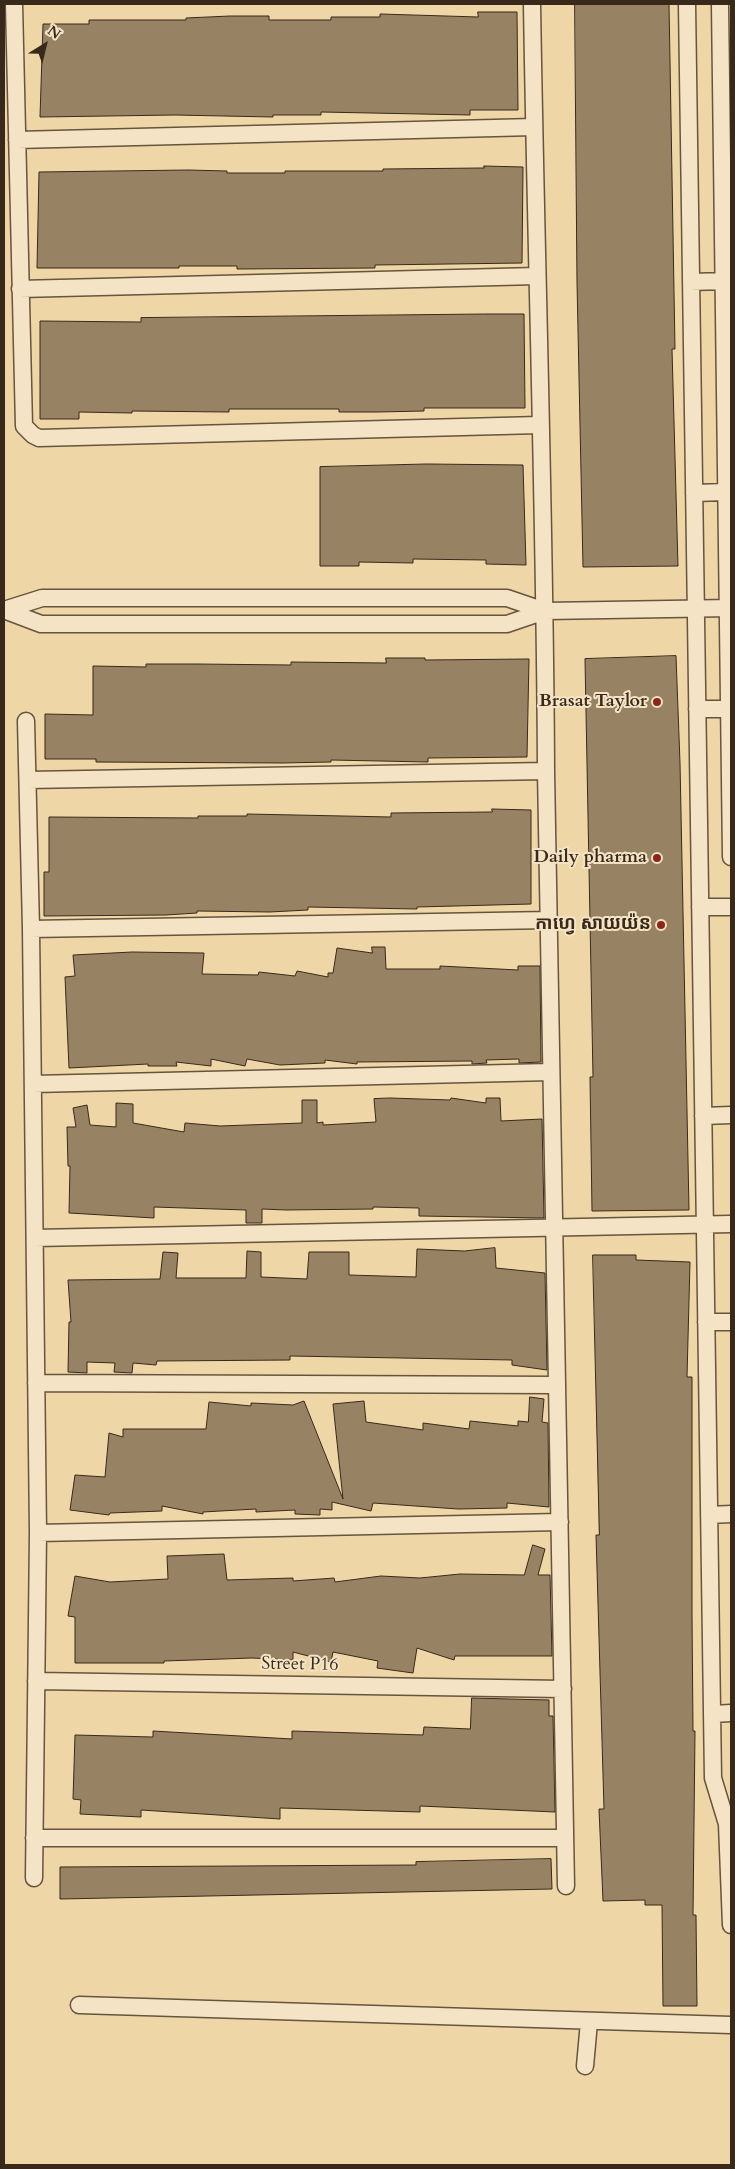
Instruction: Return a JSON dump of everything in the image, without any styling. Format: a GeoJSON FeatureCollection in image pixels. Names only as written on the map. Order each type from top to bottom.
{"type":"FeatureCollection","features":[{"type":"Feature","properties":{"kind":"street"},"geometry":{"type":"LineString","coordinates":[[14,4],[24,426],[33,435],[39,438],[539,425]]}},
{"type":"Feature","properties":{"kind":"street"},"geometry":{"type":"LineString","coordinates":[[532,4],[539,425],[545,611],[546,771],[566,1886]]}},
{"type":"Feature","properties":{"kind":"street"},"geometry":{"type":"LineString","coordinates":[[688,4],[713,1778],[730,1820],[731,1926]]}},
{"type":"Feature","properties":{"kind":"street"},"geometry":{"type":"LineString","coordinates":[[720,4],[726,492],[730,608],[731,858]]}},
{"type":"Feature","properties":{"kind":"street"},"geometry":{"type":"LineString","coordinates":[[16,140],[534,127]]}},
{"type":"Feature","properties":{"kind":"street"},"geometry":{"type":"LineString","coordinates":[[20,289],[537,276]]}},
{"type":"Feature","properties":{"kind":"street"},"geometry":{"type":"LineString","coordinates":[[691,282],[724,281]]}},
{"type":"Feature","properties":{"kind":"street"},"geometry":{"type":"LineString","coordinates":[[694,493],[726,492]]}},
{"type":"Feature","properties":{"kind":"street"},"geometry":{"type":"LineString","coordinates":[[112,597],[113,625]]}},
{"type":"Feature","properties":{"kind":"street"},"geometry":{"type":"LineString","coordinates":[[4,610],[42,598],[243,597],[507,598],[545,611]]}},
{"type":"Feature","properties":{"kind":"street"},"geometry":{"type":"LineString","coordinates":[[243,597],[244,624]]}},
{"type":"Feature","properties":{"kind":"street"},"geometry":{"type":"LineString","coordinates":[[4,610],[41,624],[507,624],[545,611],[730,608]]}},
{"type":"Feature","properties":{"kind":"street"},"geometry":{"type":"LineString","coordinates":[[698,709],[729,709]]}},
{"type":"Feature","properties":{"kind":"street"},"geometry":{"type":"LineString","coordinates":[[26,721],[38,1533],[34,1878]]}},
{"type":"Feature","properties":{"kind":"street"},"geometry":{"type":"LineString","coordinates":[[28,780],[546,771]]}},
{"type":"Feature","properties":{"kind":"street"},"geometry":{"type":"LineString","coordinates":[[700,907],[731,907]]}},
{"type":"Feature","properties":{"kind":"street"},"geometry":{"type":"LineString","coordinates":[[30,930],[549,920]]}},
{"type":"Feature","properties":{"kind":"street"},"geometry":{"type":"LineString","coordinates":[[32,1084],[551,1072]]}},
{"type":"Feature","properties":{"kind":"street"},"geometry":{"type":"LineString","coordinates":[[703,1116],[731,1116]]}},
{"type":"Feature","properties":{"kind":"street"},"geometry":{"type":"LineString","coordinates":[[35,1238],[731,1224]]}},
{"type":"Feature","properties":{"kind":"street"},"geometry":{"type":"LineString","coordinates":[[706,1322],[731,1322]]}},
{"type":"Feature","properties":{"kind":"street"},"geometry":{"type":"LineString","coordinates":[[36,1383],[557,1385]]}},
{"type":"Feature","properties":{"kind":"street"},"geometry":{"type":"LineString","coordinates":[[709,1515],[731,1514]]}},
{"type":"Feature","properties":{"kind":"street"},"geometry":{"type":"LineString","coordinates":[[38,1533],[560,1522]]}},
{"type":"Feature","properties":{"kind":"street","name":"Street P16"},"geometry":{"type":"LineString","coordinates":[[36,1681],[563,1690]]}},
{"type":"Feature","properties":{"kind":"street"},"geometry":{"type":"LineString","coordinates":[[712,1714],[731,1713]]}},
{"type":"Feature","properties":{"kind":"street"},"geometry":{"type":"LineString","coordinates":[[34,1838],[565,1838]]}},
{"type":"Feature","properties":{"kind":"street"},"geometry":{"type":"LineString","coordinates":[[79,2006],[731,2025]]}},
{"type":"Feature","properties":{"kind":"street"},"geometry":{"type":"LineString","coordinates":[[585,2066],[589,2022]]}},
{"type":"Feature","properties":{"kind":"building"},"geometry":{"type":"Polygon","coordinates":[[[575,4],[669,4],[675,349],[672,349],[678,566],[583,567],[577,282],[575,4]]]}},
{"type":"Feature","properties":{"kind":"building"},"geometry":{"type":"Polygon","coordinates":[[[478,12],[517,12],[518,110],[470,110],[470,115],[321,112],[321,115],[273,115],[273,117],[175,115],[40,117],[43,24],[89,24],[89,20],[186,20],[186,18],[230,16],[269,16],[269,20],[331,20],[331,17],[380,17],[380,14],[478,17],[478,12]]]}},
{"type":"Feature","properties":{"kind":"building"},"geometry":{"type":"Polygon","coordinates":[[[484,166],[523,167],[522,263],[375,265],[375,268],[237,269],[237,266],[179,266],[179,268],[37,268],[39,172],[188,170],[227,171],[227,173],[285,173],[285,171],[484,168],[484,166]]]}},
{"type":"Feature","properties":{"kind":"building"},"geometry":{"type":"Polygon","coordinates":[[[524,314],[525,408],[424,408],[424,411],[378,412],[339,412],[339,409],[229,409],[229,412],[79,412],[79,419],[40,419],[40,321],[141,322],[141,318],[524,314]]]}},
{"type":"Feature","properties":{"kind":"building"},"geometry":{"type":"Polygon","coordinates":[[[427,464],[523,465],[526,565],[486,564],[486,560],[413,559],[413,563],[359,562],[359,566],[320,566],[320,467],[427,464]]]}},
{"type":"Feature","properties":{"kind":"building"},"geometry":{"type":"Polygon","coordinates":[[[676,656],[689,1210],[592,1211],[590,1077],[593,1077],[585,659],[676,656]]]}},
{"type":"Feature","properties":{"kind":"building"},"geometry":{"type":"Polygon","coordinates":[[[386,658],[425,658],[425,660],[529,659],[527,757],[428,758],[428,762],[331,760],[331,762],[282,763],[96,762],[96,759],[45,759],[45,714],[93,715],[93,666],[146,667],[146,664],[291,665],[291,662],[386,663],[386,658]]]}},
{"type":"Feature","properties":{"kind":"building"},"geometry":{"type":"Polygon","coordinates":[[[492,809],[531,810],[531,904],[417,907],[417,909],[308,907],[308,910],[270,912],[197,911],[197,913],[166,915],[44,916],[44,872],[49,872],[49,817],[198,818],[198,816],[247,816],[247,814],[391,817],[391,813],[492,812],[492,809]]]}},
{"type":"Feature","properties":{"kind":"building"},"geometry":{"type":"Polygon","coordinates":[[[372,947],[385,947],[386,969],[440,969],[440,966],[518,970],[518,966],[540,966],[541,1062],[519,1063],[519,1059],[486,1060],[487,1063],[472,1064],[472,1061],[357,1062],[357,1064],[325,1060],[325,1063],[280,1065],[247,1059],[245,1066],[211,1059],[211,1066],[176,1062],[177,1066],[148,1066],[148,1064],[69,1068],[65,977],[75,976],[73,955],[132,952],[204,953],[202,974],[258,975],[259,972],[295,976],[297,971],[328,977],[328,973],[333,973],[337,948],[372,953],[372,947]]]}},
{"type":"Feature","properties":{"kind":"building"},"geometry":{"type":"Polygon","coordinates":[[[451,1098],[486,1103],[486,1098],[500,1098],[501,1121],[542,1119],[544,1218],[419,1216],[419,1208],[373,1207],[373,1209],[262,1209],[262,1223],[246,1223],[246,1210],[154,1207],[154,1218],[69,1213],[70,1166],[68,1166],[67,1127],[76,1127],[73,1108],[87,1105],[90,1125],[116,1127],[116,1103],[133,1104],[133,1123],[184,1132],[185,1123],[220,1126],[302,1123],[302,1100],[317,1100],[317,1123],[323,1122],[323,1125],[376,1122],[374,1099],[450,1100],[451,1098]]]}},
{"type":"Feature","properties":{"kind":"building"},"geometry":{"type":"Polygon","coordinates":[[[495,1248],[496,1268],[545,1273],[547,1370],[512,1365],[512,1360],[290,1356],[290,1360],[157,1361],[156,1365],[133,1363],[132,1373],[114,1372],[115,1363],[87,1362],[87,1373],[68,1372],[69,1322],[71,1322],[68,1280],[160,1279],[163,1252],[178,1253],[176,1278],[246,1278],[247,1251],[261,1252],[261,1277],[307,1279],[309,1252],[349,1252],[349,1275],[416,1277],[417,1249],[464,1251],[495,1248]]]}},
{"type":"Feature","properties":{"kind":"building"},"geometry":{"type":"Polygon","coordinates":[[[593,1255],[636,1255],[636,1260],[690,1262],[687,1377],[692,1377],[692,1615],[693,1731],[695,1731],[693,1915],[696,1915],[697,2006],[663,2006],[662,1905],[645,1905],[645,1900],[603,1901],[599,1809],[604,1809],[596,1535],[599,1535],[593,1255]]]}},
{"type":"Feature","properties":{"kind":"building"},"geometry":{"type":"Polygon","coordinates":[[[530,1397],[544,1399],[542,1422],[548,1423],[549,1507],[507,1503],[507,1508],[458,1509],[373,1503],[371,1511],[332,1502],[332,1510],[320,1509],[320,1515],[295,1514],[295,1510],[256,1512],[256,1509],[203,1512],[203,1514],[162,1506],[162,1511],[110,1513],[109,1515],[70,1510],[75,1475],[105,1477],[109,1433],[123,1437],[123,1429],[206,1429],[209,1402],[251,1406],[251,1403],[293,1405],[304,1401],[343,1499],[333,1404],[364,1401],[366,1422],[423,1430],[423,1423],[469,1429],[470,1421],[518,1426],[518,1421],[528,1422],[530,1397]]]}},
{"type":"Feature","properties":{"kind":"building"},"geometry":{"type":"Polygon","coordinates":[[[533,1545],[545,1549],[538,1575],[550,1575],[552,1656],[455,1656],[454,1660],[417,1648],[413,1673],[377,1668],[378,1661],[333,1652],[331,1662],[293,1652],[293,1660],[252,1658],[164,1661],[164,1663],[75,1663],[75,1617],[68,1616],[75,1576],[110,1582],[168,1579],[167,1556],[224,1554],[227,1580],[293,1578],[293,1581],[334,1578],[335,1582],[381,1576],[420,1578],[460,1574],[524,1575],[533,1545]]]}},
{"type":"Feature","properties":{"kind":"building"},"geometry":{"type":"Polygon","coordinates":[[[472,1698],[549,1700],[549,1716],[553,1716],[555,1812],[420,1806],[420,1812],[280,1808],[280,1819],[141,1810],[141,1817],[80,1814],[81,1800],[73,1799],[75,1735],[153,1737],[153,1731],[292,1739],[292,1731],[423,1735],[424,1727],[470,1729],[472,1698]]]}},
{"type":"Feature","properties":{"kind":"building"},"geometry":{"type":"Polygon","coordinates":[[[551,1859],[552,1889],[60,1899],[60,1867],[416,1865],[416,1862],[551,1859]]]}},
{"type":"Feature","properties":{"kind":"place","name":"Brasat Taylor"},"geometry":{"type":"Point","coordinates":[657,702]}},
{"type":"Feature","properties":{"kind":"place","name":"Daily pharma"},"geometry":{"type":"Point","coordinates":[657,858]}},
{"type":"Feature","properties":{"kind":"place","name":"កាហ្វេ សាយយ៉ន"},"geometry":{"type":"Point","coordinates":[661,925]}}]}
